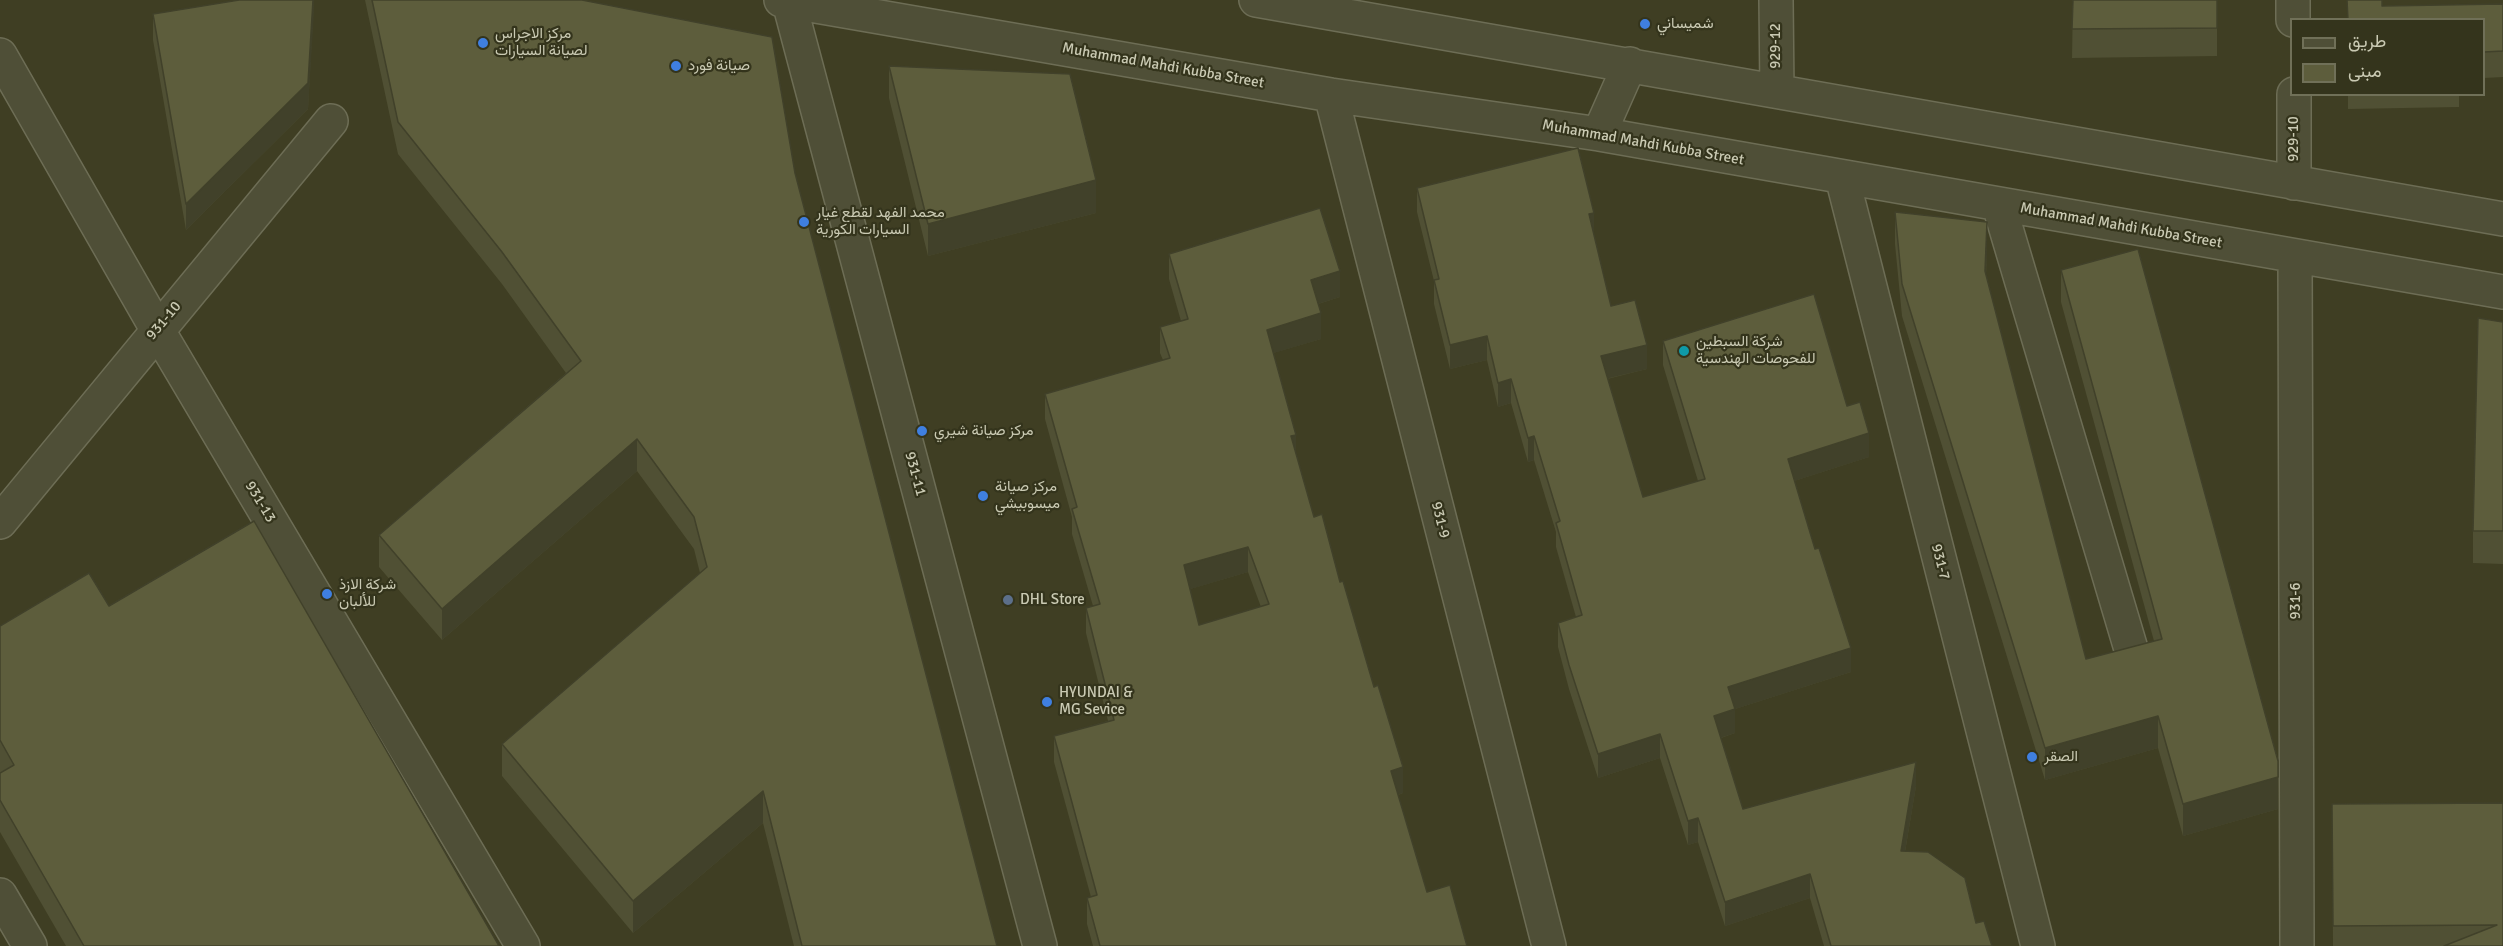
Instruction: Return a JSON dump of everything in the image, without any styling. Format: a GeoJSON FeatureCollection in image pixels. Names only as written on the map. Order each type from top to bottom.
{"type":"FeatureCollection","features":[{"type":"Feature","properties":{"kind":"street","name":"929-12"},"geometry":{"type":"LineString","coordinates":[[1776,0],[1777,91]]}},
{"type":"Feature","properties":{"kind":"street"},"geometry":{"type":"LineString","coordinates":[[2293,0],[2293,18]]}},
{"type":"Feature","properties":{"kind":"street","name":"Muhammad Mahdi Kubba Street"},"geometry":{"type":"LineString","coordinates":[[785,1],[1332,95],[1599,134],[2503,292]]}},
{"type":"Feature","properties":{"kind":"street","name":"931-11"},"geometry":{"type":"LineString","coordinates":[[785,1],[1040,946]]}},
{"type":"Feature","properties":{"kind":"street"},"geometry":{"type":"LineString","coordinates":[[1272,1],[2503,219]]}},
{"type":"Feature","properties":{"kind":"street","name":"931-13"},"geometry":{"type":"LineString","coordinates":[[0,55],[157,329],[523,946]]}},
{"type":"Feature","properties":{"kind":"street"},"geometry":{"type":"LineString","coordinates":[[1599,134],[1630,64]]}},
{"type":"Feature","properties":{"kind":"street","name":"931-9"},"geometry":{"type":"LineString","coordinates":[[1332,95],[1549,946]]}},
{"type":"Feature","properties":{"kind":"street","name":"929-10"},"geometry":{"type":"LineString","coordinates":[[2294,96],[2294,183]]}},
{"type":"Feature","properties":{"kind":"street","name":"931-10"},"geometry":{"type":"LineString","coordinates":[[0,522],[157,329],[332,121]]}},
{"type":"Feature","properties":{"kind":"street","name":"931-7"},"geometry":{"type":"LineString","coordinates":[[1842,177],[2038,946]]}},
{"type":"Feature","properties":{"kind":"street"},"geometry":{"type":"LineString","coordinates":[[1999,205],[2131,649]]}},
{"type":"Feature","properties":{"kind":"street","name":"931-6"},"geometry":{"type":"LineString","coordinates":[[2295,257],[2297,946]]}},
{"type":"Feature","properties":{"kind":"street"},"geometry":{"type":"LineString","coordinates":[[0,895],[30,946]]}},
{"type":"Feature","properties":{"kind":"building"},"geometry":{"type":"Polygon","coordinates":[[[239,0],[313,0],[308,83],[186,204],[153,14],[239,0]]]}},
{"type":"Feature","properties":{"kind":"building"},"geometry":{"type":"Polygon","coordinates":[[[372,0],[582,0],[772,37],[795,173],[997,946],[802,946],[763,791],[633,901],[502,744],[707,567],[694,517],[637,439],[442,609],[379,535],[581,361],[502,252],[398,122],[372,0]]]}},
{"type":"Feature","properties":{"kind":"building"},"geometry":{"type":"Polygon","coordinates":[[[2073,0],[2217,0],[2217,28],[2072,29],[2073,0]]]}},
{"type":"Feature","properties":{"kind":"building"},"geometry":{"type":"Polygon","coordinates":[[[2347,0],[2382,0],[2382,6],[2503,4],[2503,51],[2485,52],[2485,18],[2348,18],[2347,0]]]}},
{"type":"Feature","properties":{"kind":"building"},"geometry":{"type":"Polygon","coordinates":[[[889,66],[1070,74],[1096,180],[928,224],[889,66]]]}},
{"type":"Feature","properties":{"kind":"building"},"geometry":{"type":"Polygon","coordinates":[[[1578,148],[1594,213],[1589,214],[1611,306],[1635,300],[1647,345],[1601,356],[1643,497],[1705,479],[1663,341],[1814,294],[1847,406],[1860,402],[1869,433],[1788,459],[1815,549],[1819,548],[1851,648],[1728,687],[1735,709],[1714,716],[1743,809],[1916,762],[1901,851],[1928,852],[1965,878],[1976,923],[1984,921],[1992,946],[1831,946],[1810,874],[1725,902],[1698,818],[1688,821],[1660,734],[1598,754],[1558,623],[1582,615],[1556,523],[1560,521],[1534,436],[1528,438],[1511,379],[1498,383],[1487,336],[1450,345],[1434,280],[1439,279],[1417,188],[1578,148]]]}},
{"type":"Feature","properties":{"kind":"building"},"geometry":{"type":"Polygon","coordinates":[[[1320,208],[1340,271],[1311,280],[1321,313],[1267,330],[1296,435],[1291,436],[1314,517],[1322,514],[1340,582],[1343,581],[1374,687],[1378,685],[1403,767],[1391,771],[1427,892],[1450,885],[1467,946],[1100,946],[1087,898],[1097,895],[1054,736],[1114,720],[1086,608],[1100,604],[1072,509],[1077,507],[1045,394],[1170,358],[1160,327],[1188,319],[1169,254],[1320,208]],[[1248,547],[1184,565],[1199,625],[1269,604],[1248,547]]]}},
{"type":"Feature","properties":{"kind":"building"},"geometry":{"type":"Polygon","coordinates":[[[1895,212],[1987,222],[1985,271],[2086,659],[2162,639],[2061,270],[2138,249],[2278,761],[2278,777],[2183,804],[2158,716],[2045,748],[1902,284],[1895,212]]]}},
{"type":"Feature","properties":{"kind":"building"},"geometry":{"type":"Polygon","coordinates":[[[2478,318],[2503,322],[2503,531],[2473,531],[2478,318]]]}},
{"type":"Feature","properties":{"kind":"building"},"geometry":{"type":"Polygon","coordinates":[[[254,521],[499,946],[84,946],[0,800],[0,773],[14,765],[0,740],[0,626],[89,573],[109,606],[254,521]]]}},
{"type":"Feature","properties":{"kind":"building"},"geometry":{"type":"Polygon","coordinates":[[[2503,803],[2503,946],[2444,946],[2497,925],[2333,926],[2332,804],[2503,803]]]}},
{"type":"Feature","properties":{"kind":"place","name":"شميساني"},"geometry":{"type":"Point","coordinates":[1645,24]}},
{"type":"Feature","properties":{"kind":"place","name":"مركز الاجراس لصيانة السيارات"},"geometry":{"type":"Point","coordinates":[483,43]}},
{"type":"Feature","properties":{"kind":"place","name":"صيانة فورد"},"geometry":{"type":"Point","coordinates":[676,66]}},
{"type":"Feature","properties":{"kind":"place","name":"محمد الفهد لقطع غيار السيارات الكورية"},"geometry":{"type":"Point","coordinates":[804,222]}},
{"type":"Feature","properties":{"kind":"place","name":"شركة السبطين للفحوصات الهندسية"},"geometry":{"type":"Point","coordinates":[1684,351]}},
{"type":"Feature","properties":{"kind":"place","name":"مركز صيانة شيري"},"geometry":{"type":"Point","coordinates":[922,431]}},
{"type":"Feature","properties":{"kind":"place","name":"مركز صيانة ميسوبيشي"},"geometry":{"type":"Point","coordinates":[983,496]}},
{"type":"Feature","properties":{"kind":"place","name":"شركة الازذ للألبان"},"geometry":{"type":"Point","coordinates":[327,594]}},
{"type":"Feature","properties":{"kind":"place","name":"DHL Store"},"geometry":{"type":"Point","coordinates":[1008,600]}},
{"type":"Feature","properties":{"kind":"place","name":"HYUNDAI & MG Sevice"},"geometry":{"type":"Point","coordinates":[1047,702]}},
{"type":"Feature","properties":{"kind":"place","name":"الصقر"},"geometry":{"type":"Point","coordinates":[2032,757]}}]}
